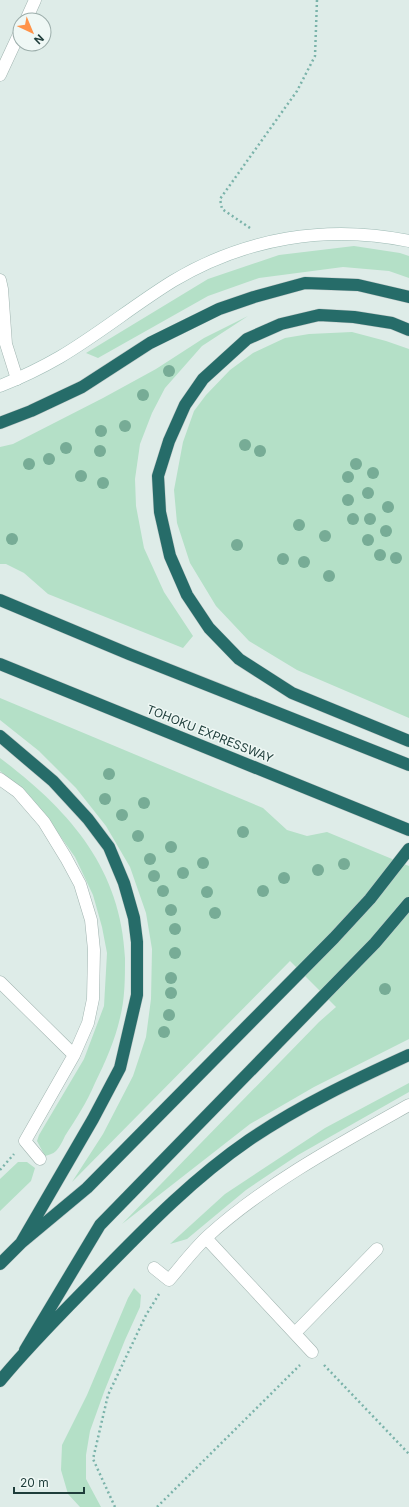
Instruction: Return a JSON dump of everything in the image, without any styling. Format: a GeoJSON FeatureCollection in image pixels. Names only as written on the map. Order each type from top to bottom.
{"type":"FeatureCollection","features":[{"type":"Feature","properties":{"kind":"highway"},"geometry":{"type":"LineString","coordinates":[[0,423],[31,411],[82,387],[150,343],[219,309],[254,296],[305,283],[358,285],[409,297]]}},
{"type":"Feature","properties":{"kind":"highway"},"geometry":{"type":"LineString","coordinates":[[409,330],[392,323],[354,317],[319,315],[280,324],[247,338],[203,379],[184,405],[169,440],[158,476],[160,512],[170,556],[187,596],[209,628],[239,659],[292,693],[409,742]]}},
{"type":"Feature","properties":{"kind":"highway"},"geometry":{"type":"LineString","coordinates":[[0,600],[129,654],[409,765]]}},
{"type":"Feature","properties":{"kind":"highway","name":"TOHOKU EXPRESSWAY"},"geometry":{"type":"LineString","coordinates":[[0,664],[409,830]]}},
{"type":"Feature","properties":{"kind":"highway"},"geometry":{"type":"LineString","coordinates":[[0,736],[53,781],[88,819],[108,847],[124,883],[134,918],[138,969],[137,995],[120,1068],[94,1119],[21,1243]]}},
{"type":"Feature","properties":{"kind":"highway"},"geometry":{"type":"LineString","coordinates":[[0,1264],[21,1243],[87,1188],[334,938],[365,904],[409,849]]}},
{"type":"Feature","properties":{"kind":"highway"},"geometry":{"type":"LineString","coordinates":[[26,1350],[100,1225],[375,943],[409,903]]}},
{"type":"Feature","properties":{"kind":"highway"},"geometry":{"type":"LineString","coordinates":[[0,1381],[26,1350],[154,1219],[202,1175],[249,1140],[299,1109],[409,1055]]}},
{"type":"Feature","properties":{"kind":"street"},"geometry":{"type":"LineString","coordinates":[[30,12],[35,0]]}},
{"type":"Feature","properties":{"kind":"street"},"geometry":{"type":"LineString","coordinates":[[0,75],[12,49]]}},
{"type":"Feature","properties":{"kind":"street"},"geometry":{"type":"LineString","coordinates":[[0,386],[60,357],[173,281],[216,259],[255,245],[303,236],[347,233],[390,237],[409,241]]}},
{"type":"Feature","properties":{"kind":"street"},"geometry":{"type":"LineString","coordinates":[[0,280],[6,344],[17,379]]}},
{"type":"Feature","properties":{"kind":"street"},"geometry":{"type":"LineString","coordinates":[[0,779],[18,792],[44,822],[80,884],[91,920],[94,950],[92,999],[88,1023],[74,1054],[24,1141],[40,1159]]}},
{"type":"Feature","properties":{"kind":"street"},"geometry":{"type":"LineString","coordinates":[[0,982],[74,1054]]}},
{"type":"Feature","properties":{"kind":"street"},"geometry":{"type":"LineString","coordinates":[[154,1268],[169,1280],[206,1238],[230,1217],[268,1189],[347,1140],[409,1105]]}},
{"type":"Feature","properties":{"kind":"street"},"geometry":{"type":"LineString","coordinates":[[206,1238],[312,1352]]}},
{"type":"Feature","properties":{"kind":"street"},"geometry":{"type":"LineString","coordinates":[[295,1333],[378,1248]]}},
{"type":"Feature","properties":{"kind":"path"},"geometry":{"type":"LineString","coordinates":[[255,245],[250,227],[222,209],[220,199],[297,91],[315,56],[317,0]]}},
{"type":"Feature","properties":{"kind":"path"},"geometry":{"type":"LineString","coordinates":[[115,1507],[93,1459],[108,1394],[146,1315],[169,1280]]}},
{"type":"Feature","properties":{"kind":"path"},"geometry":{"type":"LineString","coordinates":[[157,1507],[312,1352],[409,1454]]}},
{"type":"Feature","properties":{"kind":"green space"},"geometry":{"type":"Polygon","coordinates":[[[354,246],[400,253],[409,256],[409,278],[389,271],[343,267],[259,278],[208,296],[98,358],[86,353],[208,279],[279,255],[354,246]]]}},
{"type":"Feature","properties":{"kind":"green space"},"geometry":{"type":"Polygon","coordinates":[[[248,316],[202,346],[165,388],[152,413],[140,444],[135,479],[136,506],[144,548],[164,592],[193,636],[183,648],[48,594],[24,573],[6,564],[0,564],[0,447],[13,444],[103,398],[156,369],[204,338],[248,316]]]}},
{"type":"Feature","properties":{"kind":"green space"},"geometry":{"type":"Polygon","coordinates":[[[352,332],[409,349],[409,718],[297,670],[249,641],[216,606],[190,563],[177,523],[174,490],[183,442],[194,411],[206,395],[230,370],[253,353],[285,338],[309,334],[352,332]]]}},
{"type":"Feature","properties":{"kind":"green space"},"geometry":{"type":"Polygon","coordinates":[[[0,698],[263,808],[287,830],[307,836],[327,832],[409,866],[409,1039],[314,1087],[250,1124],[122,1224],[319,1022],[336,1007],[290,961],[72,1182],[103,1134],[133,1076],[146,1037],[151,999],[152,949],[146,913],[130,867],[106,826],[76,788],[39,751],[0,720],[0,698]]]}},
{"type":"Feature","properties":{"kind":"green space"},"geometry":{"type":"Polygon","coordinates":[[[0,758],[48,799],[69,820],[87,844],[102,869],[113,896],[121,926],[125,958],[125,981],[122,1011],[109,1051],[88,1097],[60,1146],[55,1152],[45,1156],[37,1141],[39,1135],[84,1059],[104,1006],[107,953],[102,927],[93,895],[75,857],[27,793],[0,771],[0,758]]]}},
{"type":"Feature","properties":{"kind":"green space"},"geometry":{"type":"Polygon","coordinates":[[[409,1083],[409,1092],[298,1155],[246,1190],[187,1239],[170,1244],[225,1194],[325,1128],[409,1083]]]}},
{"type":"Feature","properties":{"kind":"green space"},"geometry":{"type":"Polygon","coordinates":[[[18,1162],[27,1162],[35,1168],[31,1181],[0,1211],[0,1179],[18,1162]]]}},
{"type":"Feature","properties":{"kind":"green space"},"geometry":{"type":"Polygon","coordinates":[[[134,1288],[141,1295],[140,1307],[104,1392],[90,1431],[86,1455],[86,1479],[101,1507],[80,1507],[68,1494],[61,1470],[62,1445],[87,1395],[128,1298],[134,1288]]]}}]}
